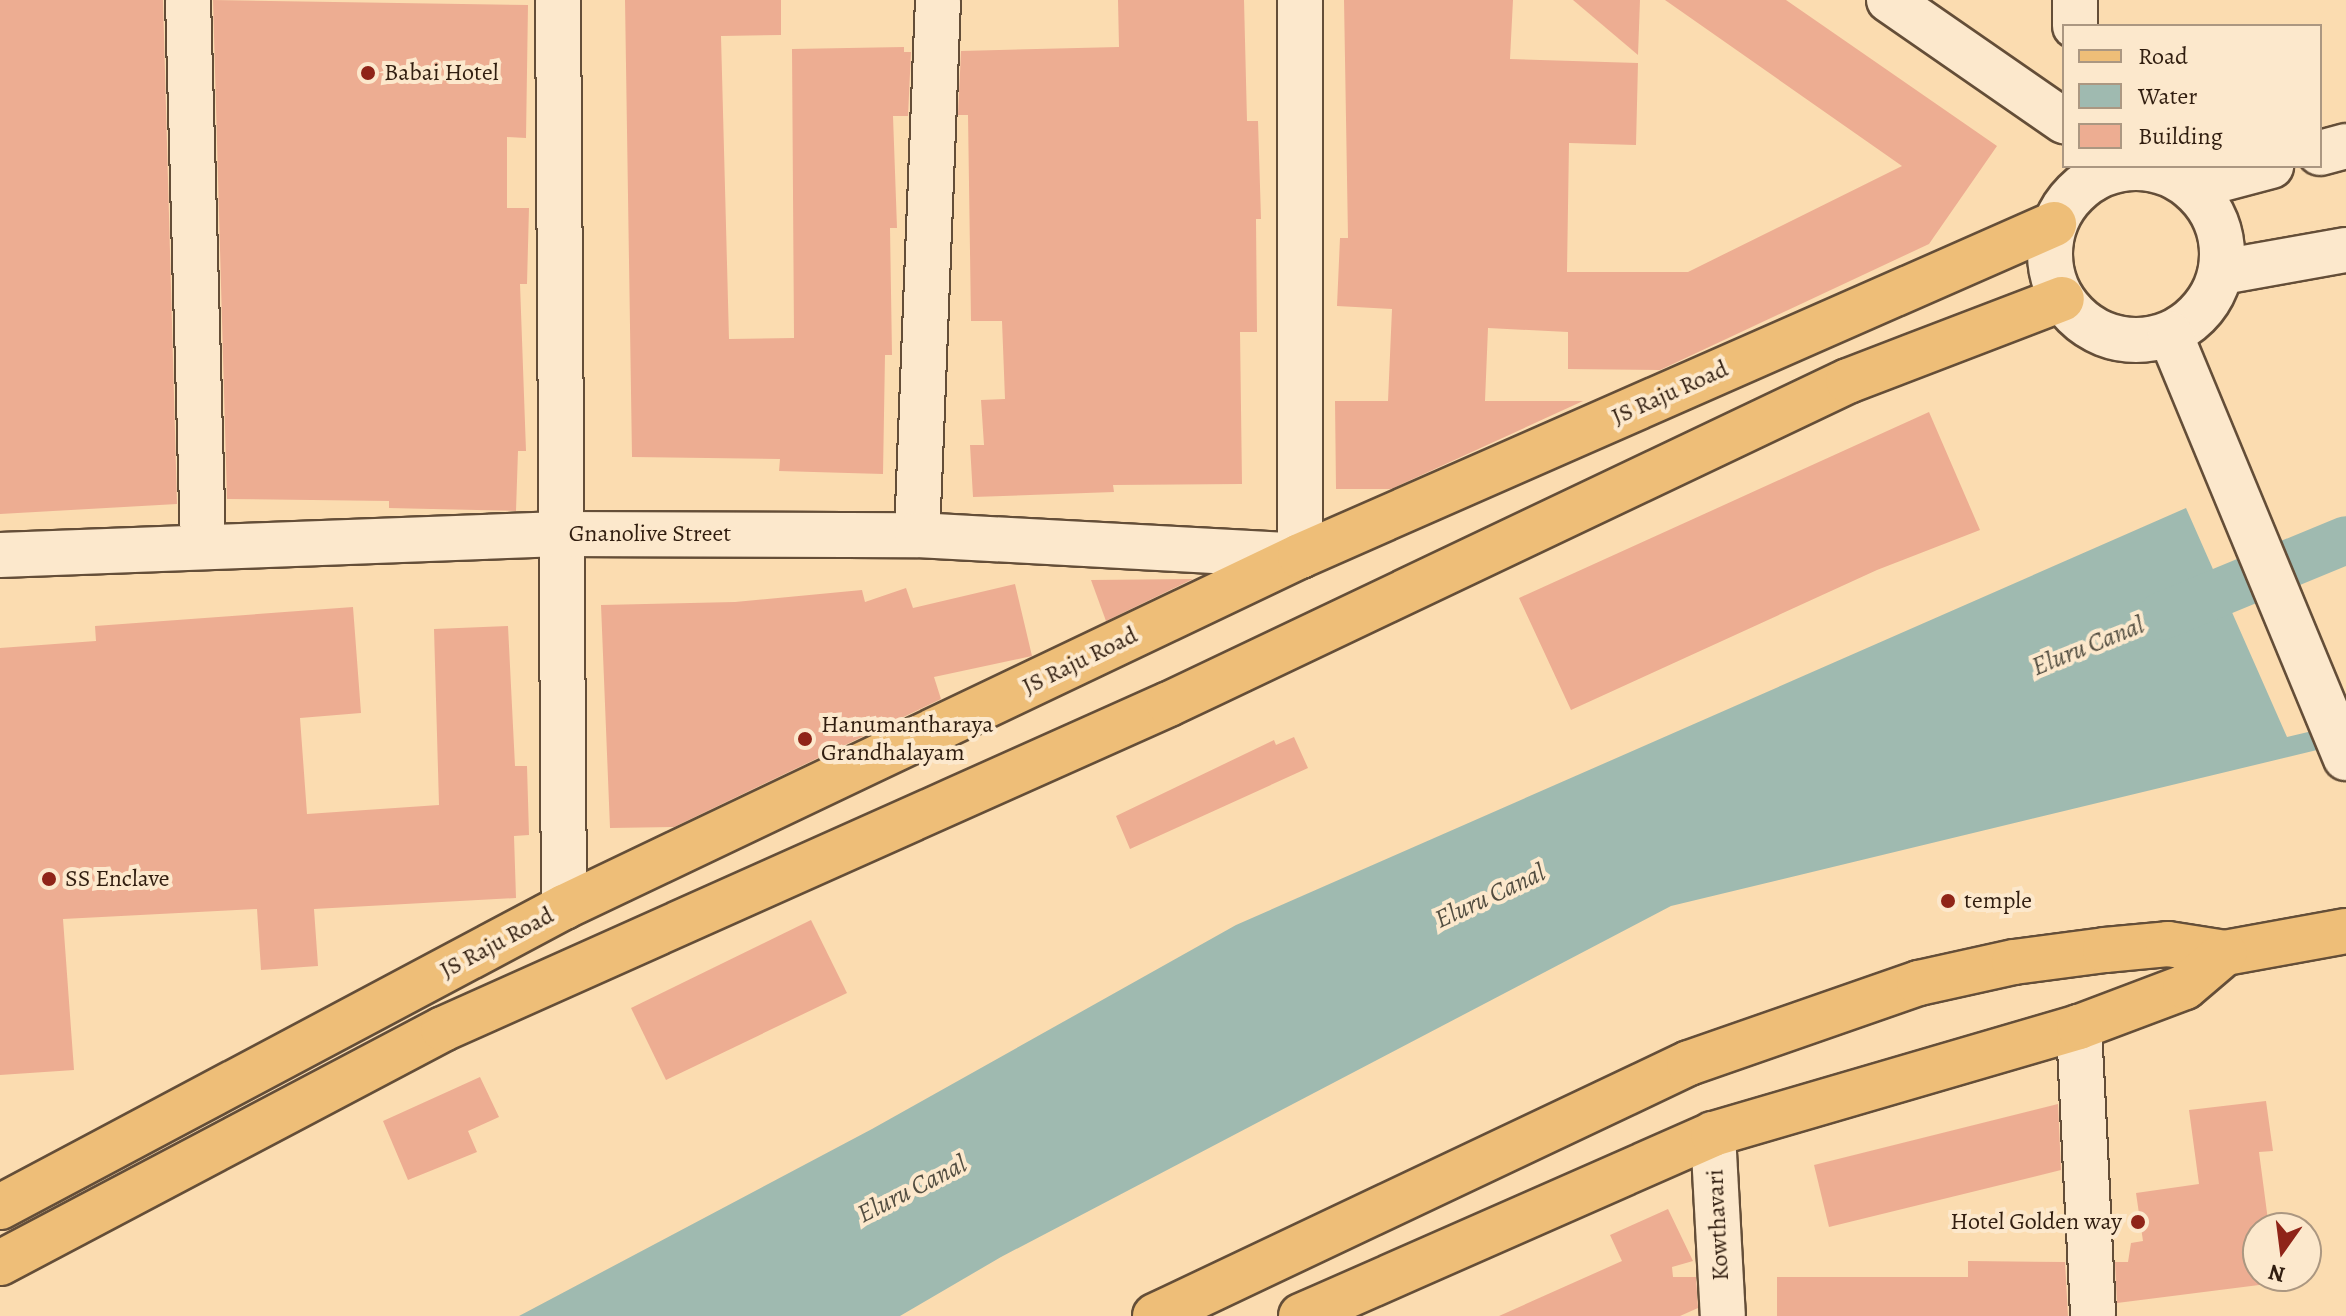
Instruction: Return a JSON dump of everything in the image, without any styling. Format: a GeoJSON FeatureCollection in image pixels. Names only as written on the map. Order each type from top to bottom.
{"type":"FeatureCollection","features":[{"type":"Feature","properties":{"kind":"main road","name":"JS Raju Road"},"geometry":{"type":"LineString","coordinates":[[0,1207],[564,907],[1300,556],[2054,224]]}},
{"type":"Feature","properties":{"kind":"main road"},"geometry":{"type":"LineString","coordinates":[[0,1263],[443,1029],[1169,704],[1848,381],[2062,299]]}},
{"type":"Feature","properties":{"kind":"main road"},"geometry":{"type":"LineString","coordinates":[[1155,1316],[1689,1063],[1878,997],[2029,960],[2168,944],[2225,953],[2346,931]]}},
{"type":"Feature","properties":{"kind":"main road"},"geometry":{"type":"LineString","coordinates":[[1301,1316],[1713,1134],[2079,1027],[2185,987],[2225,953]]}},
{"type":"Feature","properties":{"kind":"street"},"geometry":{"type":"LineString","coordinates":[[188,0],[203,543]]}},
{"type":"Feature","properties":{"kind":"street"},"geometry":{"type":"LineString","coordinates":[[558,0],[564,907]]}},
{"type":"Feature","properties":{"kind":"street"},"geometry":{"type":"LineString","coordinates":[[917,535],[938,0]]}},
{"type":"Feature","properties":{"kind":"street"},"geometry":{"type":"LineString","coordinates":[[1300,0],[1300,556]]}},
{"type":"Feature","properties":{"kind":"street"},"geometry":{"type":"LineString","coordinates":[[1889,0],[2062,120]]}},
{"type":"Feature","properties":{"kind":"street"},"geometry":{"type":"LineString","coordinates":[[2075,0],[2075,24]]}},
{"type":"Feature","properties":{"kind":"street"},"geometry":{"type":"LineString","coordinates":[[2322,152],[2346,146]]}},
{"type":"Feature","properties":{"kind":"street"},"geometry":{"type":"LineString","coordinates":[[2106,168],[2075,191],[2054,224],[2049,263],[2062,299],[2091,328],[2130,340],[2170,334],[2204,309],[2222,272],[2219,225],[2192,187],[2154,168]]}},
{"type":"Feature","properties":{"kind":"street"},"geometry":{"type":"LineString","coordinates":[[2192,187],[2263,168]]}},
{"type":"Feature","properties":{"kind":"street"},"geometry":{"type":"LineString","coordinates":[[2222,272],[2346,250]]}},
{"type":"Feature","properties":{"kind":"street"},"geometry":{"type":"LineString","coordinates":[[2170,334],[2346,758]]}},
{"type":"Feature","properties":{"kind":"street","name":"Gnanolive Street"},"geometry":{"type":"LineString","coordinates":[[0,555],[203,543],[561,534],[917,535],[1300,556]]}},
{"type":"Feature","properties":{"kind":"street"},"geometry":{"type":"LineString","coordinates":[[2079,1027],[2093,1316]]}},
{"type":"Feature","properties":{"kind":"street","name":"Kowthavari"},"geometry":{"type":"LineString","coordinates":[[1713,1134],[1723,1316]]}},
{"type":"Feature","properties":{"kind":"water"},"geometry":{"type":"Polygon","coordinates":[[[2186,508],[2287,737],[2346,723],[2346,743],[1671,906],[1001,1257],[900,1316],[519,1316],[872,1129],[1236,925],[2186,508]]]}},
{"type":"Feature","properties":{"kind":"building"},"geometry":{"type":"Polygon","coordinates":[[[0,0],[163,0],[177,504],[0,514],[0,0]]]}},
{"type":"Feature","properties":{"kind":"building"},"geometry":{"type":"Polygon","coordinates":[[[213,0],[528,5],[526,138],[507,137],[507,208],[529,208],[527,284],[520,284],[526,451],[518,451],[516,511],[389,508],[389,501],[227,499],[213,0]]]}},
{"type":"Feature","properties":{"kind":"building"},"geometry":{"type":"Polygon","coordinates":[[[625,0],[781,0],[781,35],[721,36],[729,339],[794,338],[792,49],[904,47],[904,52],[911,52],[908,116],[893,116],[897,228],[890,228],[892,355],[885,355],[883,474],[779,471],[780,459],[632,457],[625,0]]]}},
{"type":"Feature","properties":{"kind":"building"},"geometry":{"type":"Polygon","coordinates":[[[1118,0],[1244,0],[1247,121],[1258,121],[1261,219],[1256,219],[1257,332],[1240,332],[1242,484],[1113,485],[1114,492],[973,497],[970,445],[984,445],[981,400],[1005,399],[1002,321],[971,321],[968,115],[958,115],[961,51],[1119,47],[1118,0]]]}},
{"type":"Feature","properties":{"kind":"building"},"geometry":{"type":"Polygon","coordinates":[[[1344,0],[1513,0],[1510,59],[1638,63],[1636,145],[1569,143],[1567,272],[1688,272],[1902,166],[1665,0],[1786,0],[1997,146],[1929,244],[1660,370],[1568,369],[1568,332],[1488,328],[1485,401],[1583,401],[1391,489],[1336,489],[1335,401],[1388,401],[1392,309],[1337,306],[1340,238],[1348,238],[1344,0]]]}},
{"type":"Feature","properties":{"kind":"building"},"geometry":{"type":"Polygon","coordinates":[[[1573,0],[1640,0],[1638,55],[1573,0]]]}},
{"type":"Feature","properties":{"kind":"building"},"geometry":{"type":"Polygon","coordinates":[[[1929,412],[1980,530],[1877,570],[1571,710],[1519,598],[1929,412]]]}},
{"type":"Feature","properties":{"kind":"building"},"geometry":{"type":"Polygon","coordinates":[[[1193,579],[1106,621],[1091,580],[1193,579]]]}},
{"type":"Feature","properties":{"kind":"building"},"geometry":{"type":"Polygon","coordinates":[[[1015,584],[1032,656],[934,677],[941,699],[674,827],[610,828],[601,605],[735,602],[862,590],[865,602],[906,588],[913,608],[1015,584]]]}},
{"type":"Feature","properties":{"kind":"building"},"geometry":{"type":"Polygon","coordinates":[[[353,607],[361,713],[300,718],[307,814],[439,805],[434,629],[508,626],[515,766],[527,766],[529,835],[514,836],[516,898],[314,909],[318,966],[261,970],[257,909],[63,919],[74,1070],[0,1075],[0,648],[96,641],[95,626],[353,607]]]}},
{"type":"Feature","properties":{"kind":"building"},"geometry":{"type":"Polygon","coordinates":[[[1294,737],[1308,768],[1130,849],[1116,816],[1274,740],[1276,745],[1294,737]]]}},
{"type":"Feature","properties":{"kind":"building"},"geometry":{"type":"Polygon","coordinates":[[[811,920],[847,993],[666,1080],[631,1008],[811,920]]]}},
{"type":"Feature","properties":{"kind":"building"},"geometry":{"type":"Polygon","coordinates":[[[480,1077],[499,1117],[468,1131],[477,1152],[408,1180],[383,1121],[480,1077]]]}},
{"type":"Feature","properties":{"kind":"building"},"geometry":{"type":"Polygon","coordinates":[[[2266,1101],[2273,1151],[2259,1152],[2267,1212],[2242,1212],[2242,1287],[2117,1303],[2115,1262],[2128,1262],[2131,1243],[2143,1241],[2136,1193],[2199,1184],[2189,1110],[2266,1101]]]}},
{"type":"Feature","properties":{"kind":"building"},"geometry":{"type":"Polygon","coordinates":[[[2058,1104],[2061,1170],[1829,1227],[1814,1165],[2058,1104]]]}},
{"type":"Feature","properties":{"kind":"building"},"geometry":{"type":"Polygon","coordinates":[[[1668,1209],[1693,1261],[1672,1267],[1673,1277],[1696,1277],[1698,1308],[1680,1316],[1499,1316],[1622,1261],[1610,1235],[1668,1209]]]}},
{"type":"Feature","properties":{"kind":"building"},"geometry":{"type":"Polygon","coordinates":[[[1968,1261],[2065,1262],[2068,1316],[1777,1316],[1777,1277],[1968,1277],[1968,1261]]]}},
{"type":"Feature","properties":{"kind":"waterway","name":"Eluru Canal"},"geometry":{"type":"LineString","coordinates":[[2162,616],[2346,540]]}},
{"type":"Feature","properties":{"kind":"place","name":"Babai Hotel"},"geometry":{"type":"Point","coordinates":[368,73]}},
{"type":"Feature","properties":{"kind":"place","name":"Hanumantharaya Grandhalayam"},"geometry":{"type":"Point","coordinates":[805,739]}},
{"type":"Feature","properties":{"kind":"place","name":"SS Enclave"},"geometry":{"type":"Point","coordinates":[49,879]}},
{"type":"Feature","properties":{"kind":"place","name":"temple"},"geometry":{"type":"Point","coordinates":[1948,901]}},
{"type":"Feature","properties":{"kind":"place","name":"Hotel Golden way"},"geometry":{"type":"Point","coordinates":[2138,1222]}}]}
